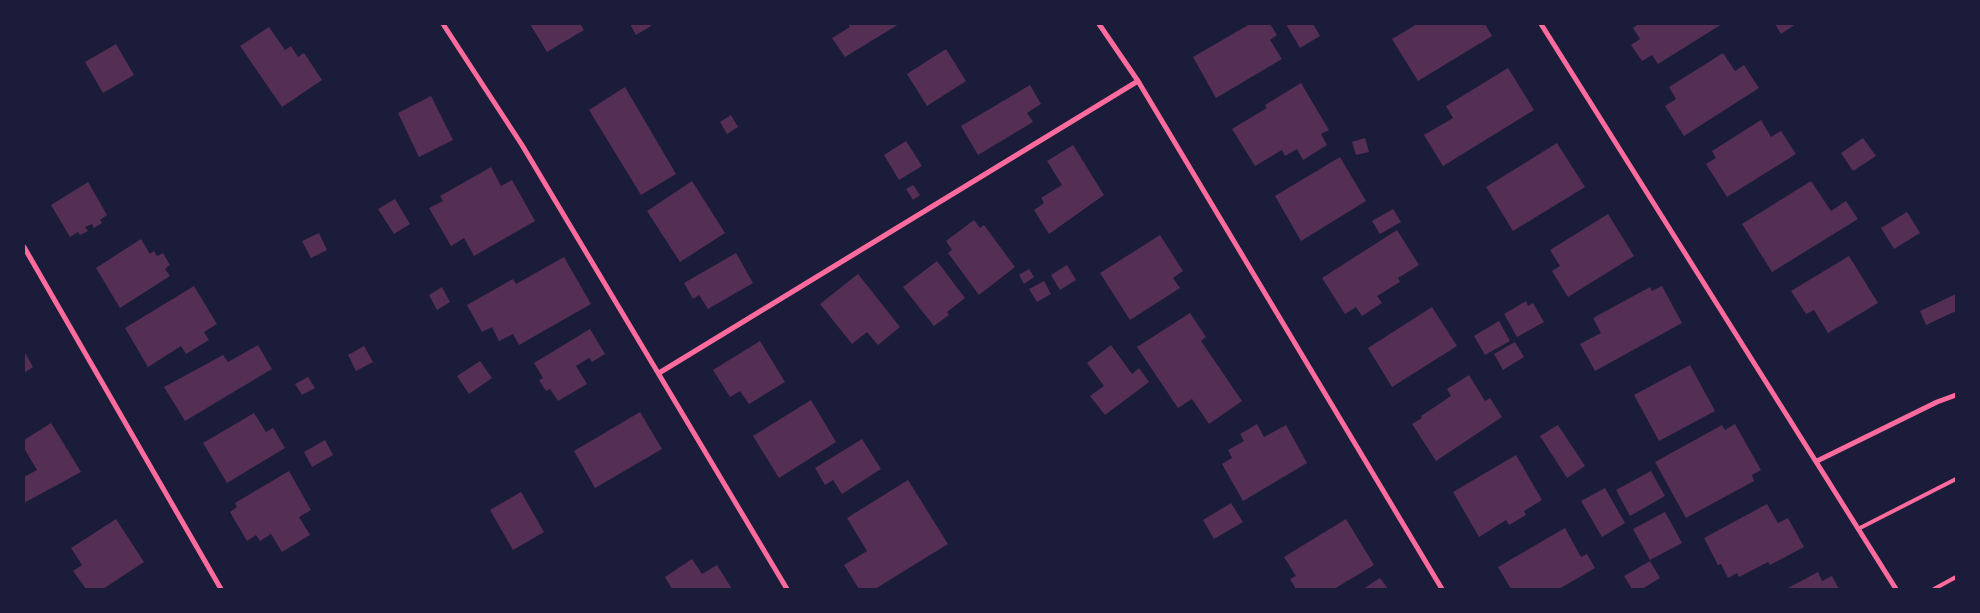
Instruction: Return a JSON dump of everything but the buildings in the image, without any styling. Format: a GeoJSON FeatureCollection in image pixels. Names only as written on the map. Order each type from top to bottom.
{"type":"FeatureCollection","features":[{"type":"Feature","properties":{"kind":"street"},"geometry":{"type":"LineString","coordinates":[[443,24],[522,145],[787,589]]}},
{"type":"Feature","properties":{"kind":"street"},"geometry":{"type":"LineString","coordinates":[[1099,24],[1138,81],[1442,589]]}},
{"type":"Feature","properties":{"kind":"street"},"geometry":{"type":"LineString","coordinates":[[1541,24],[1896,589]]}},
{"type":"Feature","properties":{"kind":"street"},"geometry":{"type":"LineString","coordinates":[[659,373],[1138,81]]}},
{"type":"Feature","properties":{"kind":"street"},"geometry":{"type":"LineString","coordinates":[[24,247],[221,589]]}},
{"type":"Feature","properties":{"kind":"street"},"geometry":{"type":"LineString","coordinates":[[1817,462],[1937,402],[1956,395]]}},
{"type":"Feature","properties":{"kind":"lane"},"geometry":{"type":"LineString","coordinates":[[1858,529],[1956,479]]}},
{"type":"Feature","properties":{"kind":"lane"},"geometry":{"type":"LineString","coordinates":[[1934,589],[1956,577]]}}]}
